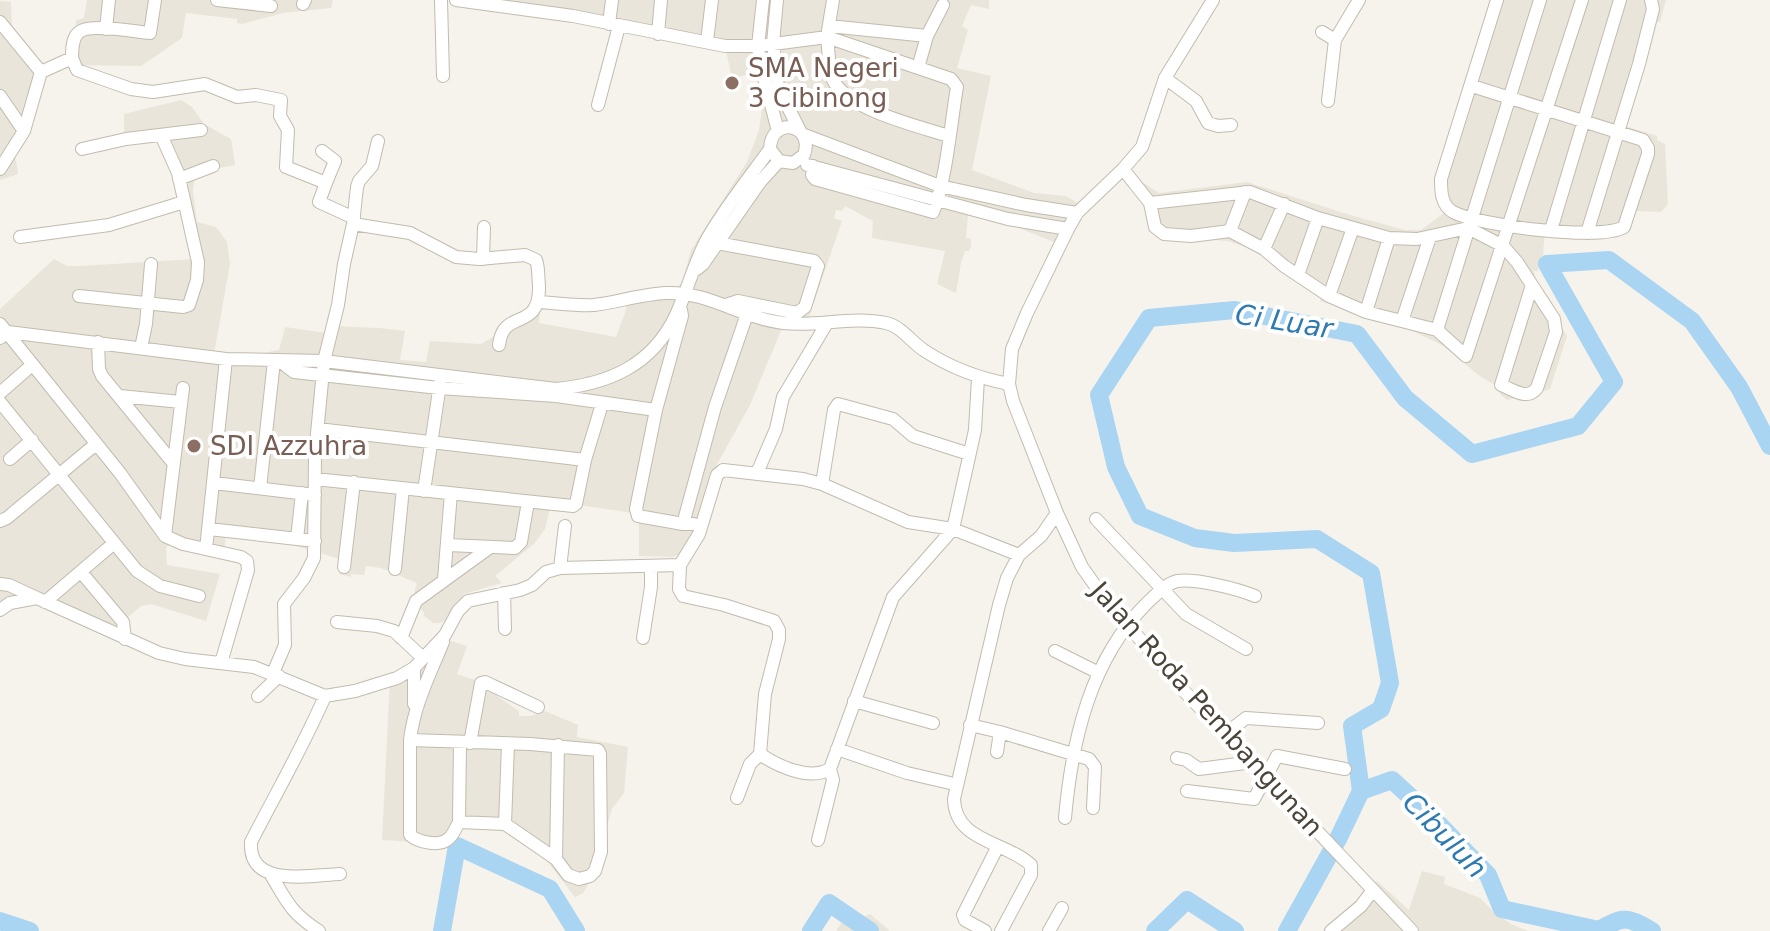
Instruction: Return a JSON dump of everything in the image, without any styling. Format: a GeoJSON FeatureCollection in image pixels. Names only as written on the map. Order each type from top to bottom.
{"type":"FeatureCollection","features":[{"type":"Feature","properties":{"kind":"street"},"geometry":{"type":"LineString","coordinates":[[106,29],[109,0]]}},
{"type":"Feature","properties":{"kind":"street"},"geometry":{"type":"LineString","coordinates":[[155,0],[150,33],[87,27],[81,30],[74,40],[72,58],[77,70],[122,88],[153,92],[205,84],[237,97],[256,95],[281,100],[280,116],[288,130],[286,167],[326,183]]}},
{"type":"Feature","properties":{"kind":"street"},"geometry":{"type":"LineString","coordinates":[[217,0],[263,4]]}},
{"type":"Feature","properties":{"kind":"street"},"geometry":{"type":"LineString","coordinates":[[441,0],[443,76]]}},
{"type":"Feature","properties":{"kind":"street"},"geometry":{"type":"LineString","coordinates":[[456,0],[545,6],[614,25],[725,46],[758,46],[828,32],[927,36]]}},
{"type":"Feature","properties":{"kind":"street"},"geometry":{"type":"LineString","coordinates":[[598,105],[614,25],[612,0]]}},
{"type":"Feature","properties":{"kind":"street"},"geometry":{"type":"LineString","coordinates":[[658,34],[661,0]]}},
{"type":"Feature","properties":{"kind":"street"},"geometry":{"type":"LineString","coordinates":[[707,41],[712,0]]}},
{"type":"Feature","properties":{"kind":"street"},"geometry":{"type":"LineString","coordinates":[[763,0],[758,46],[771,88],[778,131]]}},
{"type":"Feature","properties":{"kind":"street"},"geometry":{"type":"LineString","coordinates":[[777,0],[771,88],[806,142],[806,151],[801,159],[793,163]]}},
{"type":"Feature","properties":{"kind":"street"},"geometry":{"type":"LineString","coordinates":[[833,0],[828,32],[831,76],[839,89],[864,106],[949,136]]}},
{"type":"Feature","properties":{"kind":"street"},"geometry":{"type":"LineString","coordinates":[[1328,101],[1335,40],[1359,0]]}},
{"type":"Feature","properties":{"kind":"street"},"geometry":{"type":"LineString","coordinates":[[1497,0],[1441,179],[1441,188],[1445,204],[1452,211],[1503,246],[1517,262],[1532,285],[1556,327],[1537,388],[1535,392],[1525,395],[1501,385],[1532,285]]}},
{"type":"Feature","properties":{"kind":"street"},"geometry":{"type":"LineString","coordinates":[[1437,330],[1540,0]]}},
{"type":"Feature","properties":{"kind":"street"},"geometry":{"type":"LineString","coordinates":[[1123,169],[1150,203],[1155,227],[1164,234],[1191,236],[1230,231],[1264,249],[1329,296],[1366,312],[1437,330],[1466,356],[1582,0]]}},
{"type":"Feature","properties":{"kind":"street"},"geometry":{"type":"LineString","coordinates":[[1551,230],[1620,0]]}},
{"type":"Feature","properties":{"kind":"street"},"geometry":{"type":"LineString","coordinates":[[1587,233],[1653,9],[1651,0]]}},
{"type":"Feature","properties":{"kind":"street","name":"Jalan Roda Pembangunan"},"geometry":{"type":"LineString","coordinates":[[1209,1],[1165,78],[1146,138],[1123,169],[1077,213],[1068,229],[1012,349],[1009,384],[1057,513],[1082,567],[1126,625],[1412,931]]}},
{"type":"Feature","properties":{"kind":"street"},"geometry":{"type":"LineString","coordinates":[[918,68],[927,36],[943,5]]}},
{"type":"Feature","properties":{"kind":"street"},"geometry":{"type":"LineString","coordinates":[[0,22],[41,72]]}},
{"type":"Feature","properties":{"kind":"street"},"geometry":{"type":"LineString","coordinates":[[828,32],[956,83],[937,199]]}},
{"type":"Feature","properties":{"kind":"street"},"geometry":{"type":"LineString","coordinates":[[1322,32],[1335,40]]}},
{"type":"Feature","properties":{"kind":"street"},"geometry":{"type":"LineString","coordinates":[[0,168],[24,131],[41,72],[72,58]]}},
{"type":"Feature","properties":{"kind":"street"},"geometry":{"type":"LineString","coordinates":[[1165,78],[1196,101],[1208,123],[1213,126],[1231,125]]}},
{"type":"Feature","properties":{"kind":"street"},"geometry":{"type":"LineString","coordinates":[[1150,203],[1254,193],[1318,218],[1389,238],[1409,240],[1430,237],[1470,222],[1587,233],[1624,227],[1648,154],[1643,140],[1472,86]]}},
{"type":"Feature","properties":{"kind":"street"},"geometry":{"type":"LineString","coordinates":[[0,96],[24,131]]}},
{"type":"Feature","properties":{"kind":"street"},"geometry":{"type":"LineString","coordinates":[[694,271],[703,264],[756,179],[770,149],[771,139],[778,131],[789,127],[940,186],[1077,213]]}},
{"type":"Feature","properties":{"kind":"street"},"geometry":{"type":"LineString","coordinates":[[82,149],[126,139],[201,130]]}},
{"type":"Feature","properties":{"kind":"street"},"geometry":{"type":"LineString","coordinates":[[79,296],[183,307],[189,305],[197,280],[198,262],[179,179],[161,135]]}},
{"type":"Feature","properties":{"kind":"street"},"geometry":{"type":"LineString","coordinates":[[297,539],[315,479],[316,425],[322,370],[338,305],[354,221],[357,187],[372,166],[378,141]]}},
{"type":"Feature","properties":{"kind":"street"},"geometry":{"type":"LineString","coordinates":[[770,149],[779,161],[813,166],[1008,219],[1068,229]]}},
{"type":"Feature","properties":{"kind":"street"},"geometry":{"type":"LineString","coordinates":[[322,151],[335,161],[319,202],[354,221],[400,230],[456,257],[532,257],[538,265],[539,302],[532,314],[505,326],[499,345]]}},
{"type":"Feature","properties":{"kind":"street"},"geometry":{"type":"LineString","coordinates":[[556,392],[608,379],[632,367],[666,333],[708,237],[756,179],[779,161]]}},
{"type":"Feature","properties":{"kind":"street"},"geometry":{"type":"LineString","coordinates":[[179,179],[213,166]]}},
{"type":"Feature","properties":{"kind":"street"},"geometry":{"type":"LineString","coordinates":[[1230,231],[1245,192]]}},
{"type":"Feature","properties":{"kind":"street"},"geometry":{"type":"LineString","coordinates":[[20,237],[109,225],[184,202]]}},
{"type":"Feature","properties":{"kind":"street"},"geometry":{"type":"LineString","coordinates":[[1264,249],[1284,204]]}},
{"type":"Feature","properties":{"kind":"street"},"geometry":{"type":"LineString","coordinates":[[1298,275],[1318,218]]}},
{"type":"Feature","properties":{"kind":"street"},"geometry":{"type":"LineString","coordinates":[[483,259],[484,227]]}},
{"type":"Feature","properties":{"kind":"street"},"geometry":{"type":"LineString","coordinates":[[1329,296],[1353,228]]}},
{"type":"Feature","properties":{"kind":"street"},"geometry":{"type":"LineString","coordinates":[[1402,321],[1430,237]]}},
{"type":"Feature","properties":{"kind":"street"},"geometry":{"type":"LineString","coordinates":[[1366,312],[1389,238]]}},
{"type":"Feature","properties":{"kind":"street"},"geometry":{"type":"LineString","coordinates":[[717,243],[814,261],[818,266],[805,307],[797,313],[738,301],[726,305]]}},
{"type":"Feature","properties":{"kind":"street"},"geometry":{"type":"LineString","coordinates":[[141,348],[151,264]]}},
{"type":"Feature","properties":{"kind":"street"},"geometry":{"type":"LineString","coordinates":[[539,302],[590,305],[664,292],[682,299],[726,305],[781,323],[863,320],[893,324],[924,351],[978,378],[1009,384]]}},
{"type":"Feature","properties":{"kind":"street"},"geometry":{"type":"LineString","coordinates":[[682,299],[682,316],[656,410],[637,515],[689,524],[715,407],[747,314]]}},
{"type":"Feature","properties":{"kind":"street"},"geometry":{"type":"LineString","coordinates":[[757,473],[776,429],[783,397],[827,323]]}},
{"type":"Feature","properties":{"kind":"street"},"geometry":{"type":"LineString","coordinates":[[3,331],[226,359],[278,361],[294,372],[322,370],[556,392],[602,404],[656,410]]}},
{"type":"Feature","properties":{"kind":"street"},"geometry":{"type":"LineString","coordinates":[[3,331],[96,444],[165,536],[183,544],[241,557],[248,564],[221,663]]}},
{"type":"Feature","properties":{"kind":"street"},"geometry":{"type":"LineString","coordinates":[[98,342],[102,376],[174,464]]}},
{"type":"Feature","properties":{"kind":"street"},"geometry":{"type":"LineString","coordinates":[[206,549],[226,359]]}},
{"type":"Feature","properties":{"kind":"street"},"geometry":{"type":"LineString","coordinates":[[260,488],[278,361]]}},
{"type":"Feature","properties":{"kind":"street"},"geometry":{"type":"LineString","coordinates":[[0,393],[32,365]]}},
{"type":"Feature","properties":{"kind":"street"},"geometry":{"type":"LineString","coordinates":[[818,840],[833,780],[830,769],[893,597],[953,529],[975,430],[978,378]]}},
{"type":"Feature","properties":{"kind":"street"},"geometry":{"type":"LineString","coordinates":[[424,491],[440,382]]}},
{"type":"Feature","properties":{"kind":"street"},"geometry":{"type":"LineString","coordinates":[[120,396],[182,395],[165,536]]}},
{"type":"Feature","properties":{"kind":"street"},"geometry":{"type":"LineString","coordinates":[[0,402],[113,544],[150,581],[199,596]]}},
{"type":"Feature","properties":{"kind":"street"},"geometry":{"type":"LineString","coordinates":[[315,479],[575,505],[602,404]]}},
{"type":"Feature","properties":{"kind":"street"},"geometry":{"type":"LineString","coordinates":[[822,484],[834,410],[838,404],[893,419],[913,436],[969,454]]}},
{"type":"Feature","properties":{"kind":"street"},"geometry":{"type":"LineString","coordinates":[[316,425],[585,460]]}},
{"type":"Feature","properties":{"kind":"street"},"geometry":{"type":"LineString","coordinates":[[10,459],[32,440]]}},
{"type":"Feature","properties":{"kind":"street"},"geometry":{"type":"LineString","coordinates":[[0,521],[96,444]]}},
{"type":"Feature","properties":{"kind":"street"},"geometry":{"type":"LineString","coordinates":[[737,798],[750,764],[760,754],[765,694],[779,639],[778,625],[774,621],[683,596],[679,589],[680,565],[699,534],[719,472],[757,473],[822,484],[908,522],[953,529],[1019,555]]}},
{"type":"Feature","properties":{"kind":"street"},"geometry":{"type":"LineString","coordinates":[[344,567],[354,482]]}},
{"type":"Feature","properties":{"kind":"street"},"geometry":{"type":"LineString","coordinates":[[214,483],[308,494]]}},
{"type":"Feature","properties":{"kind":"street"},"geometry":{"type":"LineString","coordinates":[[395,569],[403,488]]}},
{"type":"Feature","properties":{"kind":"street"},"geometry":{"type":"LineString","coordinates":[[444,579],[451,493]]}},
{"type":"Feature","properties":{"kind":"street"},"geometry":{"type":"LineString","coordinates":[[258,696],[276,674],[285,645],[284,604],[311,566],[315,541],[308,494]]}},
{"type":"Feature","properties":{"kind":"street"},"geometry":{"type":"LineString","coordinates":[[448,545],[512,549],[518,545],[528,502]]}},
{"type":"Feature","properties":{"kind":"street"},"geometry":{"type":"LineString","coordinates":[[1001,931],[1032,869],[1027,861],[963,826],[954,808],[955,789],[1007,578],[1019,555],[1041,536],[1057,513]]}},
{"type":"Feature","properties":{"kind":"street"},"geometry":{"type":"LineString","coordinates":[[1096,519],[1192,619],[1246,649]]}},
{"type":"Feature","properties":{"kind":"street"},"geometry":{"type":"LineString","coordinates":[[560,568],[565,526]]}},
{"type":"Feature","properties":{"kind":"street"},"geometry":{"type":"LineString","coordinates":[[209,529],[315,541]]}},
{"type":"Feature","properties":{"kind":"street"},"geometry":{"type":"LineString","coordinates":[[0,610],[10,603],[41,600],[81,572],[113,544]]}},
{"type":"Feature","properties":{"kind":"street"},"geometry":{"type":"LineString","coordinates":[[401,638],[416,601],[489,548]]}},
{"type":"Feature","properties":{"kind":"street"},"geometry":{"type":"LineString","coordinates":[[415,709],[445,635],[458,611],[468,601],[532,585],[546,572],[560,568],[680,565]]}},
{"type":"Feature","properties":{"kind":"street"},"geometry":{"type":"LineString","coordinates":[[643,638],[651,566]]}},
{"type":"Feature","properties":{"kind":"street"},"geometry":{"type":"LineString","coordinates":[[81,572],[123,622],[125,639]]}},
{"type":"Feature","properties":{"kind":"street"},"geometry":{"type":"LineString","coordinates":[[1065,818],[1084,708],[1097,672],[1126,625],[1173,582],[1234,589],[1255,596]]}},
{"type":"Feature","properties":{"kind":"street"},"geometry":{"type":"LineString","coordinates":[[0,584],[9,585],[125,639],[170,656],[254,667],[325,696],[382,684],[418,663],[445,635]]}},
{"type":"Feature","properties":{"kind":"street"},"geometry":{"type":"LineString","coordinates":[[504,593],[505,629]]}},
{"type":"Feature","properties":{"kind":"street"},"geometry":{"type":"LineString","coordinates":[[337,622],[387,629],[401,638],[418,663],[410,740],[410,835],[419,841],[443,842],[449,839],[459,822],[465,742],[481,683],[485,682],[538,707]]}},
{"type":"Feature","properties":{"kind":"street"},"geometry":{"type":"LineString","coordinates":[[1055,651],[1097,672]]}},
{"type":"Feature","properties":{"kind":"street"},"geometry":{"type":"LineString","coordinates":[[319,931],[295,915],[285,902],[271,875],[252,855],[251,842],[302,749],[325,696]]}},
{"type":"Feature","properties":{"kind":"street"},"geometry":{"type":"LineString","coordinates":[[854,701],[933,723]]}},
{"type":"Feature","properties":{"kind":"street"},"geometry":{"type":"LineString","coordinates":[[1225,734],[1246,718],[1318,723]]}},
{"type":"Feature","properties":{"kind":"street"},"geometry":{"type":"LineString","coordinates":[[970,725],[1093,762],[1093,808]]}},
{"type":"Feature","properties":{"kind":"street"},"geometry":{"type":"LineString","coordinates":[[997,752],[1000,732]]}},
{"type":"Feature","properties":{"kind":"street"},"geometry":{"type":"LineString","coordinates":[[410,740],[558,745],[595,749],[600,754],[601,852],[595,871],[584,878],[568,875],[556,859],[505,824],[459,822]]}},
{"type":"Feature","properties":{"kind":"street"},"geometry":{"type":"LineString","coordinates":[[505,824],[508,744]]}},
{"type":"Feature","properties":{"kind":"street"},"geometry":{"type":"LineString","coordinates":[[556,859],[558,745]]}},
{"type":"Feature","properties":{"kind":"street"},"geometry":{"type":"LineString","coordinates":[[837,749],[907,773],[950,783]]}},
{"type":"Feature","properties":{"kind":"street"},"geometry":{"type":"LineString","coordinates":[[760,754],[783,767],[813,773],[830,769]]}},
{"type":"Feature","properties":{"kind":"street"},"geometry":{"type":"LineString","coordinates":[[1187,791],[1251,800],[1256,796],[1273,760],[1279,756],[1345,769]]}},
{"type":"Feature","properties":{"kind":"street"},"geometry":{"type":"LineString","coordinates":[[1177,758],[1199,769],[1253,762]]}},
{"type":"Feature","properties":{"kind":"street"},"geometry":{"type":"LineString","coordinates":[[985,931],[965,920],[963,913],[998,846]]}},
{"type":"Feature","properties":{"kind":"street"},"geometry":{"type":"LineString","coordinates":[[271,875],[340,874]]}},
{"type":"Feature","properties":{"kind":"street"},"geometry":{"type":"LineString","coordinates":[[1331,931],[1361,906],[1372,891]]}},
{"type":"Feature","properties":{"kind":"street"},"geometry":{"type":"LineString","coordinates":[[1049,931],[1062,908]]}},
{"type":"Feature","properties":{"kind":"shaded area"},"geometry":{"type":"Polygon","coordinates":[[[87,0],[333,0],[331,8],[283,13],[242,24],[237,23],[237,19],[186,13],[182,38],[141,66],[72,65],[76,20],[84,18],[87,0]]]}},
{"type":"Feature","properties":{"kind":"shaded area"},"geometry":{"type":"Polygon","coordinates":[[[483,0],[989,0],[989,9],[971,5],[962,26],[968,30],[957,68],[991,76],[972,170],[1034,193],[1066,196],[1084,207],[1061,245],[994,218],[980,214],[968,216],[966,238],[971,239],[971,247],[965,251],[961,263],[956,293],[937,284],[945,251],[872,238],[873,221],[845,206],[842,211],[836,210],[834,218],[842,221],[809,317],[787,316],[750,405],[716,466],[696,530],[681,554],[673,557],[639,556],[639,514],[552,501],[545,529],[534,544],[495,576],[502,583],[464,594],[446,620],[440,623],[433,623],[423,615],[415,601],[420,596],[414,593],[417,583],[381,568],[366,566],[364,575],[351,574],[351,577],[339,574],[343,560],[289,544],[226,538],[224,549],[169,543],[166,549],[167,565],[220,574],[206,621],[151,604],[141,606],[118,626],[85,617],[42,598],[0,605],[0,309],[54,259],[67,266],[80,266],[194,259],[185,232],[185,189],[153,137],[124,142],[124,114],[181,100],[192,107],[204,124],[231,139],[235,165],[195,173],[193,192],[197,222],[216,227],[227,242],[230,264],[214,354],[252,355],[279,350],[285,327],[326,333],[329,326],[405,331],[400,360],[426,362],[430,341],[481,344],[536,312],[540,312],[539,323],[616,337],[628,298],[677,289],[683,280],[691,250],[747,162],[759,130],[763,102],[757,73],[732,78],[725,46],[483,0]]]}},
{"type":"Feature","properties":{"kind":"shaded area"},"geometry":{"type":"Polygon","coordinates":[[[1498,0],[1666,0],[1660,22],[1656,21],[1625,126],[1657,136],[1657,140],[1665,144],[1668,204],[1661,212],[1636,211],[1629,225],[1545,229],[1543,255],[1537,272],[1534,270],[1537,288],[1567,336],[1550,389],[1507,400],[1497,386],[1442,345],[1402,326],[1320,301],[1321,297],[1247,247],[1227,241],[1171,237],[1124,180],[1130,174],[1159,193],[1247,182],[1350,215],[1405,230],[1421,230],[1444,213],[1439,203],[1498,0]]]}},
{"type":"Feature","properties":{"kind":"shaded area"},"geometry":{"type":"Polygon","coordinates":[[[0,1],[11,2],[12,26],[41,65],[15,155],[18,174],[0,180],[0,1]]]}},
{"type":"Feature","properties":{"kind":"shaded area"},"geometry":{"type":"Polygon","coordinates":[[[445,639],[467,646],[457,674],[499,688],[497,696],[519,711],[519,716],[545,711],[578,725],[577,737],[628,747],[624,793],[612,809],[592,878],[583,893],[575,897],[539,851],[524,839],[500,829],[467,825],[450,844],[382,840],[390,677],[445,639]]]}},
{"type":"Feature","properties":{"kind":"shaded area"},"geometry":{"type":"Polygon","coordinates":[[[1422,871],[1445,877],[1444,884],[1480,898],[1511,924],[1528,931],[1323,931],[1377,881],[1409,910],[1422,871]]]}},
{"type":"Feature","properties":{"kind":"shaded area"},"geometry":{"type":"Polygon","coordinates":[[[848,912],[860,919],[870,914],[890,931],[836,931],[848,912]]]}},
{"type":"Feature","properties":{"kind":"waterway","name":"Ci Luar"},"geometry":{"type":"LineString","coordinates":[[1287,931],[1361,791],[1352,726],[1381,709],[1390,683],[1371,573],[1317,539],[1234,543],[1195,538],[1140,516],[1116,467],[1099,395],[1149,318],[1235,310],[1357,334],[1405,398],[1472,454],[1578,426],[1614,382],[1547,264],[1609,260],[1692,321],[1739,387],[1770,446]]}},
{"type":"Feature","properties":{"kind":"waterway","name":"Cibuluh"},"geometry":{"type":"LineString","coordinates":[[1361,791],[1392,780],[1488,875],[1502,909],[1599,930],[1626,920],[1652,931]]}},
{"type":"Feature","properties":{"kind":"waterway","name":"Ci Luar"},"geometry":{"type":"LineString","coordinates":[[442,931],[457,846],[550,889],[576,931]]}},
{"type":"Feature","properties":{"kind":"waterway","name":"Ci Luar"},"geometry":{"type":"LineString","coordinates":[[1155,931],[1187,900],[1235,931]]}},
{"type":"Feature","properties":{"kind":"waterway","name":"Ci Luar"},"geometry":{"type":"LineString","coordinates":[[811,931],[829,903],[870,931]]}},
{"type":"Feature","properties":{"kind":"waterway","name":"Ci Luar"},"geometry":{"type":"LineString","coordinates":[[0,921],[30,931]]}},
{"type":"Feature","properties":{"kind":"place","name":"SMA Negeri 3 Cibinong"},"geometry":{"type":"Point","coordinates":[732,83]}},
{"type":"Feature","properties":{"kind":"place","name":"SDI Azzuhra"},"geometry":{"type":"Point","coordinates":[194,446]}}]}
